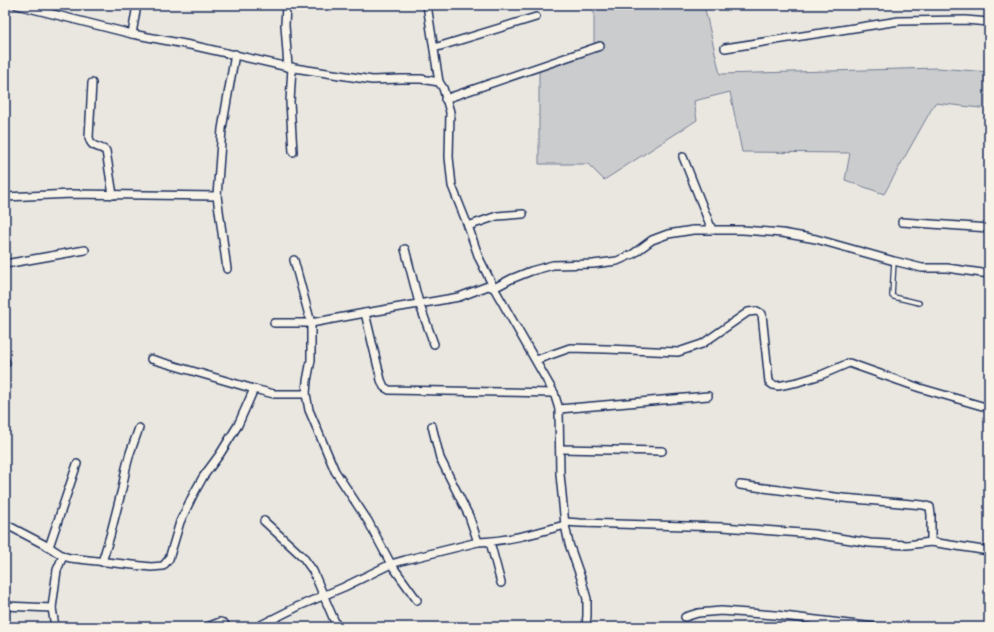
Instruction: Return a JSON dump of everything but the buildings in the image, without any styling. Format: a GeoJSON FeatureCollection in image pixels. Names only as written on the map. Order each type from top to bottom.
{"type":"FeatureCollection","features":[{"type":"Feature","properties":{"kind":"street"},"geometry":{"type":"LineString","coordinates":[[17,5],[132,34],[235,54],[290,67],[372,80],[421,79],[438,82]]}},
{"type":"Feature","properties":{"kind":"street"},"geometry":{"type":"LineString","coordinates":[[132,34],[137,5]]}},
{"type":"Feature","properties":{"kind":"street"},"geometry":{"type":"LineString","coordinates":[[286,5],[285,25],[290,67],[290,102],[293,152]]}},
{"type":"Feature","properties":{"kind":"street"},"geometry":{"type":"LineString","coordinates":[[427,5],[438,82],[443,88],[450,112],[449,158],[452,186],[479,258],[494,288],[554,393],[559,409],[560,474],[565,523],[569,544],[587,599],[586,627]]}},
{"type":"Feature","properties":{"kind":"street"},"geometry":{"type":"LineString","coordinates":[[434,48],[536,17]]}},
{"type":"Feature","properties":{"kind":"street"},"geometry":{"type":"LineString","coordinates":[[725,48],[899,22],[965,20],[989,22]]}},
{"type":"Feature","properties":{"kind":"street"},"geometry":{"type":"LineString","coordinates":[[445,99],[600,46]]}},
{"type":"Feature","properties":{"kind":"street"},"geometry":{"type":"LineString","coordinates":[[227,269],[217,196],[222,130],[235,54]]}},
{"type":"Feature","properties":{"kind":"street"},"geometry":{"type":"LineString","coordinates":[[92,83],[89,137],[90,142],[93,145],[106,151],[113,195]]}},
{"type":"Feature","properties":{"kind":"street"},"geometry":{"type":"LineString","coordinates":[[683,157],[712,230]]}},
{"type":"Feature","properties":{"kind":"street"},"geometry":{"type":"LineString","coordinates":[[5,197],[72,194],[217,196]]}},
{"type":"Feature","properties":{"kind":"street"},"geometry":{"type":"LineString","coordinates":[[468,226],[497,216],[523,214]]}},
{"type":"Feature","properties":{"kind":"street"},"geometry":{"type":"LineString","coordinates":[[902,222],[989,228]]}},
{"type":"Feature","properties":{"kind":"street"},"geometry":{"type":"LineString","coordinates":[[274,324],[311,323],[459,297],[488,286],[494,288],[531,271],[553,265],[593,264],[617,261],[633,254],[652,240],[668,234],[693,230],[743,230],[782,233],[816,239],[922,268],[947,268],[989,274]]}},
{"type":"Feature","properties":{"kind":"street"},"geometry":{"type":"LineString","coordinates":[[405,249],[419,303],[434,344]]}},
{"type":"Feature","properties":{"kind":"street"},"geometry":{"type":"LineString","coordinates":[[5,264],[85,250]]}},
{"type":"Feature","properties":{"kind":"street"},"geometry":{"type":"LineString","coordinates":[[294,260],[311,323],[311,360],[306,394],[309,410],[335,471],[368,521],[392,564],[417,600]]}},
{"type":"Feature","properties":{"kind":"street"},"geometry":{"type":"LineString","coordinates":[[536,360],[570,348],[678,352],[702,344],[748,312],[756,311],[762,314],[769,382],[773,385],[778,386],[798,382],[821,375],[849,363],[920,388],[989,408]]}},
{"type":"Feature","properties":{"kind":"street"},"geometry":{"type":"LineString","coordinates":[[365,313],[384,388],[389,390],[554,393]]}},
{"type":"Feature","properties":{"kind":"street"},"geometry":{"type":"LineString","coordinates":[[151,360],[274,394],[306,394]]}},
{"type":"Feature","properties":{"kind":"street"},"geometry":{"type":"LineString","coordinates":[[5,524],[63,556],[70,558],[151,567],[163,566],[169,559],[180,522],[193,495],[203,477],[220,454],[238,425],[254,389]]}},
{"type":"Feature","properties":{"kind":"street"},"geometry":{"type":"LineString","coordinates":[[559,409],[708,396]]}},
{"type":"Feature","properties":{"kind":"street"},"geometry":{"type":"LineString","coordinates":[[432,426],[440,458],[469,516],[478,542]]}},
{"type":"Feature","properties":{"kind":"street"},"geometry":{"type":"LineString","coordinates":[[102,562],[110,536],[130,453],[139,428]]}},
{"type":"Feature","properties":{"kind":"street"},"geometry":{"type":"LineString","coordinates":[[560,449],[662,451]]}},
{"type":"Feature","properties":{"kind":"street"},"geometry":{"type":"LineString","coordinates":[[49,547],[77,464]]}},
{"type":"Feature","properties":{"kind":"street"},"geometry":{"type":"LineString","coordinates":[[740,485],[930,507],[931,542]]}},
{"type":"Feature","properties":{"kind":"street"},"geometry":{"type":"LineString","coordinates":[[264,521],[303,557],[312,571],[337,627]]}},
{"type":"Feature","properties":{"kind":"street"},"geometry":{"type":"LineString","coordinates":[[257,627],[299,606],[344,587],[392,564],[478,542],[490,542],[518,537],[565,523],[730,527],[814,534],[870,543],[907,544],[931,542],[989,551]]}},
{"type":"Feature","properties":{"kind":"street"},"geometry":{"type":"LineString","coordinates":[[490,542],[501,583]]}},
{"type":"Feature","properties":{"kind":"street"},"geometry":{"type":"LineString","coordinates":[[55,627],[52,608],[57,570],[63,556]]}},
{"type":"Feature","properties":{"kind":"street"},"geometry":{"type":"LineString","coordinates":[[5,606],[52,608]]}},
{"type":"Feature","properties":{"kind":"street"},"geometry":{"type":"LineString","coordinates":[[685,617],[698,613],[721,611],[775,615],[874,627]]}},
{"type":"Feature","properties":{"kind":"street"},"geometry":{"type":"LineString","coordinates":[[207,627],[220,622],[224,622],[226,627]]}},
{"type":"Feature","properties":{"kind":"lane"},"geometry":{"type":"LineString","coordinates":[[894,261],[892,296],[894,298],[918,303]]}},
{"type":"Feature","properties":{"kind":"shaded area"},"geometry":{"type":"Polygon","coordinates":[[[594,5],[704,5],[720,74],[937,68],[989,72],[989,109],[935,103],[884,194],[845,180],[850,153],[742,152],[730,92],[694,101],[697,120],[604,180],[588,164],[539,164],[539,67],[594,47],[594,5]]]}}]}
